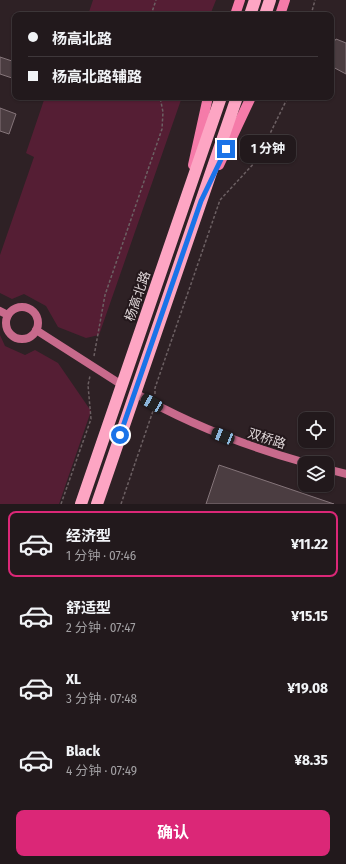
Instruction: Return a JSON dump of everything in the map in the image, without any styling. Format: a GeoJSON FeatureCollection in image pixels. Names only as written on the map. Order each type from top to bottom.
{"type":"FeatureCollection","features":[{"type":"Feature","properties":{"kind":"highway"},"geometry":{"type":"LineString","coordinates":[[251,12],[255,0]]}},
{"type":"Feature","properties":{"kind":"highway"},"geometry":{"type":"LineString","coordinates":[[266,12],[270,0]]}},
{"type":"Feature","properties":{"kind":"highway","name":"杨高北路"},"geometry":{"type":"LineString","coordinates":[[81,504],[220,100]]}},
{"type":"Feature","properties":{"kind":"highway"},"geometry":{"type":"LineString","coordinates":[[97,504],[236,100]]}},
{"type":"Feature","properties":{"kind":"main road"},"geometry":{"type":"LineString","coordinates":[[236,12],[240,0]]}},
{"type":"Feature","properties":{"kind":"main road"},"geometry":{"type":"LineString","coordinates":[[281,12],[285,0]]}},
{"type":"Feature","properties":{"kind":"main road"},"geometry":{"type":"LineString","coordinates":[[186,196],[207,100]]}},
{"type":"Feature","properties":{"kind":"main road"},"geometry":{"type":"LineString","coordinates":[[201,201],[250,100]]}},
{"type":"Feature","properties":{"kind":"street"},"geometry":{"type":"LineString","coordinates":[[15,308],[30,308],[37,316],[38,326],[36,330],[33,334],[24,339],[14,337],[8,330],[4,313],[15,308]]}},
{"type":"Feature","properties":{"kind":"street"},"geometry":{"type":"LineString","coordinates":[[36,330],[122,385]]}},
{"type":"Feature","properties":{"kind":"street","name":"双桥路"},"geometry":{"type":"LineString","coordinates":[[135,393],[155,405],[234,440],[298,460]]}},
{"type":"Feature","properties":{"kind":"street"},"geometry":{"type":"LineString","coordinates":[[334,471],[346,474]]}},
{"type":"Feature","properties":{"kind":"path"},"geometry":{"type":"LineString","coordinates":[[152,12],[156,0]]}},
{"type":"Feature","properties":{"kind":"path"},"geometry":{"type":"LineString","coordinates":[[312,12],[315,0]]}},
{"type":"Feature","properties":{"kind":"path"},"geometry":{"type":"LineString","coordinates":[[61,504],[90,419],[88,385],[105,295],[162,129],[163,112],[161,100]]}},
{"type":"Feature","properties":{"kind":"path"},"geometry":{"type":"LineString","coordinates":[[121,504],[155,405],[155,388],[220,200],[258,160],[287,100]]}},
{"type":"Feature","properties":{"kind":"shaded area"},"geometry":{"type":"Polygon","coordinates":[[[93,0],[216,0],[211,12],[89,12],[93,0]]]}},
{"type":"Feature","properties":{"kind":"shaded area"},"geometry":{"type":"Polygon","coordinates":[[[44,100],[181,100],[99,335],[86,338],[58,327],[46,306],[24,294],[12,299],[0,293],[0,255],[34,157],[26,153],[44,100]]]}},
{"type":"Feature","properties":{"kind":"shaded area"},"geometry":{"type":"Polygon","coordinates":[[[0,335],[5,346],[25,355],[35,350],[58,363],[91,411],[59,504],[0,504],[0,335]]]}},
{"type":"Feature","properties":{"kind":"building"},"geometry":{"type":"Polygon","coordinates":[[[336,39],[346,43],[346,74],[334,68],[334,42],[336,39]]]}},
{"type":"Feature","properties":{"kind":"building"},"geometry":{"type":"Polygon","coordinates":[[[0,57],[12,61],[12,78],[0,74],[0,57]]]}},
{"type":"Feature","properties":{"kind":"building"},"geometry":{"type":"Polygon","coordinates":[[[0,108],[16,114],[9,134],[0,131],[0,108]]]}},
{"type":"Feature","properties":{"kind":"building"},"geometry":{"type":"Polygon","coordinates":[[[219,465],[334,504],[206,504],[219,465]]]}},
{"type":"Feature","properties":{"kind":"route"},"geometry":{"type":"LineString","coordinates":[[120,435],[201,201],[226,149]]}}]}
